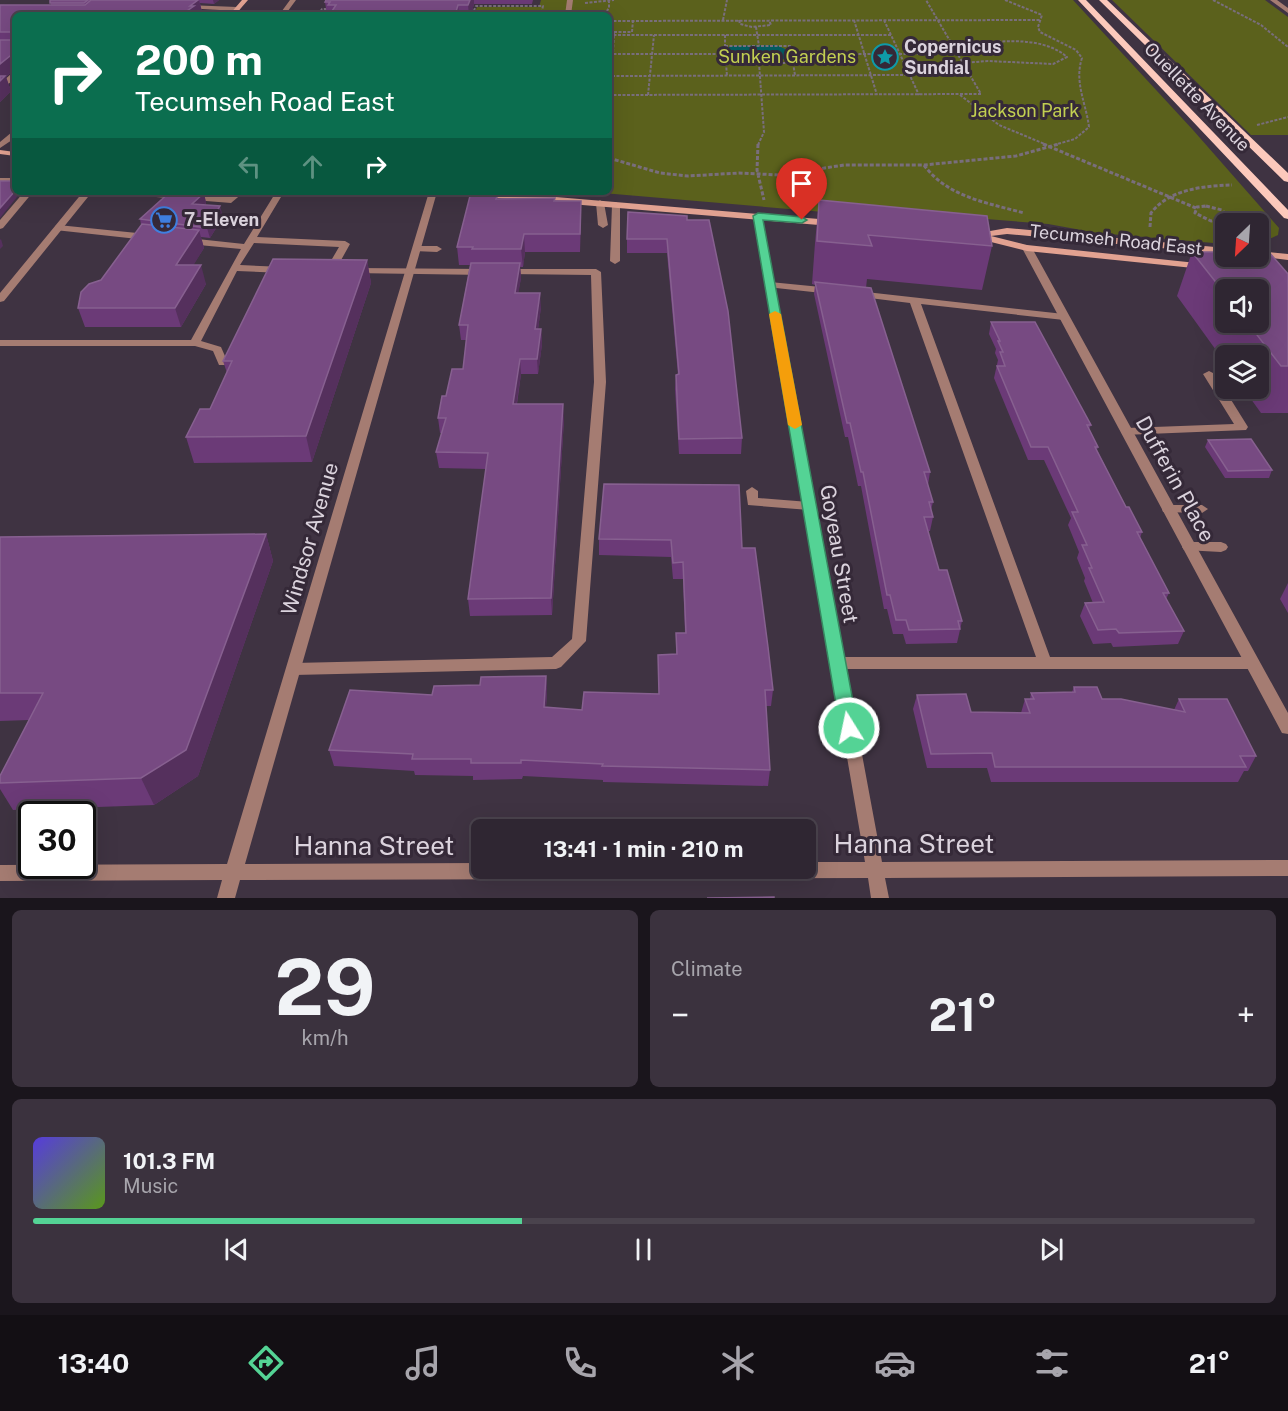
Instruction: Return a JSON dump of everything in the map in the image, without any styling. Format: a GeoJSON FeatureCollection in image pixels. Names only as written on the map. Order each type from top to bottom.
{"type":"FeatureCollection","features":[{"type":"Feature","properties":{"kind":"main road"},"geometry":{"type":"LineString","coordinates":[[235,12],[244,0]]}},
{"type":"Feature","properties":{"kind":"main road","name":"Ouellette Avenue"},"geometry":{"type":"LineString","coordinates":[[1082,0],[1288,216]]}},
{"type":"Feature","properties":{"kind":"main road","name":"Ouellette Avenue"},"geometry":{"type":"LineString","coordinates":[[1104,0],[1165,62],[1288,179]]}},
{"type":"Feature","properties":{"kind":"main road"},"geometry":{"type":"LineString","coordinates":[[545,195],[616,205],[762,211],[839,223]]}},
{"type":"Feature","properties":{"kind":"main road","name":"Tecumseh Road East"},"geometry":{"type":"LineString","coordinates":[[978,235],[1007,231],[1215,250]]}},
{"type":"Feature","properties":{"kind":"main road","name":"Tecumseh Road East"},"geometry":{"type":"LineString","coordinates":[[967,234],[1027,248],[1218,268]]}},
{"type":"Feature","properties":{"kind":"main road"},"geometry":{"type":"LineString","coordinates":[[1269,255],[1288,257]]}},
{"type":"Feature","properties":{"kind":"street"},"geometry":{"type":"LineString","coordinates":[[1273,0],[1288,12]]}},
{"type":"Feature","properties":{"kind":"street"},"geometry":{"type":"LineString","coordinates":[[179,7],[235,12]]}},
{"type":"Feature","properties":{"kind":"street"},"geometry":{"type":"LineString","coordinates":[[0,88],[12,78]]}},
{"type":"Feature","properties":{"kind":"street"},"geometry":{"type":"LineString","coordinates":[[0,146],[12,136]]}},
{"type":"Feature","properties":{"kind":"street"},"geometry":{"type":"LineString","coordinates":[[0,226],[26,195]]}},
{"type":"Feature","properties":{"kind":"street"},"geometry":{"type":"LineString","coordinates":[[0,299],[86,195]]}},
{"type":"Feature","properties":{"kind":"street"},"geometry":{"type":"LineString","coordinates":[[178,195],[231,200],[237,195]]}},
{"type":"Feature","properties":{"kind":"street"},"geometry":{"type":"LineString","coordinates":[[195,343],[234,268],[278,195]]}},
{"type":"Feature","properties":{"kind":"street","name":"Windsor Avenue"},"geometry":{"type":"LineString","coordinates":[[226,898],[432,195]]}},
{"type":"Feature","properties":{"kind":"street"},"geometry":{"type":"LineString","coordinates":[[600,203],[603,225]]}},
{"type":"Feature","properties":{"kind":"street"},"geometry":{"type":"LineString","coordinates":[[615,261],[616,205]]}},
{"type":"Feature","properties":{"kind":"street","name":"Goyeau Street"},"geometry":{"type":"LineString","coordinates":[[762,211],[770,285],[880,898]]}},
{"type":"Feature","properties":{"kind":"street"},"geometry":{"type":"LineString","coordinates":[[58,228],[153,237]]}},
{"type":"Feature","properties":{"kind":"street"},"geometry":{"type":"LineString","coordinates":[[177,240],[345,243],[325,271],[596,272],[600,382],[579,640],[556,663],[294,669]]}},
{"type":"Feature","properties":{"kind":"street","name":"Dufferin Place"},"geometry":{"type":"LineString","coordinates":[[1027,248],[1288,728]]}},
{"type":"Feature","properties":{"kind":"street"},"geometry":{"type":"LineString","coordinates":[[417,249],[437,249]]}},
{"type":"Feature","properties":{"kind":"street"},"geometry":{"type":"LineString","coordinates":[[234,268],[298,270]]}},
{"type":"Feature","properties":{"kind":"street"},"geometry":{"type":"LineString","coordinates":[[770,285],[1064,317]]}},
{"type":"Feature","properties":{"kind":"street"},"geometry":{"type":"LineString","coordinates":[[914,300],[1045,663]]}},
{"type":"Feature","properties":{"kind":"street"},"geometry":{"type":"LineString","coordinates":[[0,343],[195,343],[217,350],[223,363]]}},
{"type":"Feature","properties":{"kind":"street"},"geometry":{"type":"LineString","coordinates":[[1127,432],[1242,428],[1209,374]]}},
{"type":"Feature","properties":{"kind":"street"},"geometry":{"type":"LineString","coordinates":[[752,491],[752,502],[809,506]]}},
{"type":"Feature","properties":{"kind":"street"},"geometry":{"type":"LineString","coordinates":[[1168,509],[1202,509]]}},
{"type":"Feature","properties":{"kind":"street"},"geometry":{"type":"LineString","coordinates":[[1189,547],[1221,547]]}},
{"type":"Feature","properties":{"kind":"street"},"geometry":{"type":"LineString","coordinates":[[837,663],[1252,663]]}},
{"type":"Feature","properties":{"kind":"street","name":"Hanna Street"},"geometry":{"type":"LineString","coordinates":[[0,873],[1288,868]]}},
{"type":"Feature","properties":{"kind":"path"},"geometry":{"type":"LineString","coordinates":[[534,6],[536,0]]}},
{"type":"Feature","properties":{"kind":"path"},"geometry":{"type":"LineString","coordinates":[[594,3],[614,0]]}},
{"type":"Feature","properties":{"kind":"path"},"geometry":{"type":"LineString","coordinates":[[723,20],[727,0]]}},
{"type":"Feature","properties":{"kind":"path"},"geometry":{"type":"LineString","coordinates":[[612,95],[981,94],[926,0]]}},
{"type":"Feature","properties":{"kind":"path"},"geometry":{"type":"LineString","coordinates":[[612,159],[660,173],[688,176],[780,174],[844,165],[924,165],[1016,156],[1075,139],[1089,127],[1083,91],[1077,81],[1077,67],[1082,58],[1079,54],[1040,32],[1038,27],[1042,15],[1005,0]]}},
{"type":"Feature","properties":{"kind":"path"},"geometry":{"type":"LineString","coordinates":[[1213,0],[1258,21],[1288,46]]}},
{"type":"Feature","properties":{"kind":"path"},"geometry":{"type":"LineString","coordinates":[[467,4],[543,6],[542,12]]}},
{"type":"Feature","properties":{"kind":"path"},"geometry":{"type":"LineString","coordinates":[[473,12],[476,6]]}},
{"type":"Feature","properties":{"kind":"path"},"geometry":{"type":"LineString","coordinates":[[320,12],[322,9],[331,9]]}},
{"type":"Feature","properties":{"kind":"path"},"geometry":{"type":"LineString","coordinates":[[614,33],[632,32],[633,20]]}},
{"type":"Feature","properties":{"kind":"path"},"geometry":{"type":"LineString","coordinates":[[739,20],[740,24],[756,27],[771,25],[769,20]]}},
{"type":"Feature","properties":{"kind":"path"},"geometry":{"type":"LineString","coordinates":[[854,20],[877,94]]}},
{"type":"Feature","properties":{"kind":"path"},"geometry":{"type":"LineString","coordinates":[[884,20],[919,94]]}},
{"type":"Feature","properties":{"kind":"path"},"geometry":{"type":"LineString","coordinates":[[612,21],[1040,20]]}},
{"type":"Feature","properties":{"kind":"path"},"geometry":{"type":"LineString","coordinates":[[756,27],[759,46]]}},
{"type":"Feature","properties":{"kind":"path"},"geometry":{"type":"LineString","coordinates":[[614,33],[891,35]]}},
{"type":"Feature","properties":{"kind":"path"},"geometry":{"type":"LineString","coordinates":[[612,47],[614,33]]}},
{"type":"Feature","properties":{"kind":"path"},"geometry":{"type":"LineString","coordinates":[[648,95],[654,35]]}},
{"type":"Feature","properties":{"kind":"path"},"geometry":{"type":"LineString","coordinates":[[725,35],[727,75]]}},
{"type":"Feature","properties":{"kind":"path"},"geometry":{"type":"LineString","coordinates":[[953,45],[1040,44],[1065,54],[1079,54]]}},
{"type":"Feature","properties":{"kind":"path"},"geometry":{"type":"LineString","coordinates":[[725,46],[790,46],[795,75]]}},
{"type":"Feature","properties":{"kind":"path"},"geometry":{"type":"LineString","coordinates":[[612,54],[726,54]]}},
{"type":"Feature","properties":{"kind":"path"},"geometry":{"type":"LineString","coordinates":[[792,54],[958,54]]}},
{"type":"Feature","properties":{"kind":"path"},"geometry":{"type":"LineString","coordinates":[[963,63],[988,61],[1053,64],[1063,61],[1067,57],[1065,54]]}},
{"type":"Feature","properties":{"kind":"path"},"geometry":{"type":"LineString","coordinates":[[726,63],[793,63]]}},
{"type":"Feature","properties":{"kind":"path"},"geometry":{"type":"LineString","coordinates":[[759,63],[764,132],[758,142],[758,174],[762,211]]}},
{"type":"Feature","properties":{"kind":"path"},"geometry":{"type":"LineString","coordinates":[[612,77],[910,75]]}},
{"type":"Feature","properties":{"kind":"path"},"geometry":{"type":"LineString","coordinates":[[959,94],[999,125],[1048,147],[1197,208],[1206,206],[1226,213]]}},
{"type":"Feature","properties":{"kind":"path"},"geometry":{"type":"LineString","coordinates":[[1249,125],[1258,125],[1288,117]]}},
{"type":"Feature","properties":{"kind":"path"},"geometry":{"type":"LineString","coordinates":[[924,165],[930,176],[951,190],[1031,215]]}},
{"type":"Feature","properties":{"kind":"path"},"geometry":{"type":"LineString","coordinates":[[1153,236],[1150,226],[1151,213],[1159,204],[1198,187],[1236,185]]}},
{"type":"Feature","properties":{"kind":"path"},"geometry":{"type":"LineString","coordinates":[[1197,208],[1195,213],[1202,218],[1215,220]]}},
{"type":"Feature","properties":{"kind":"green space","name":"Jackson Park"},"geometry":{"type":"Polygon","coordinates":[[[541,0],[1073,0],[1266,213],[1215,213],[1215,243],[1098,233],[1048,224],[973,218],[930,221],[612,194],[612,12],[475,12],[477,7],[539,7],[541,0]]]}},
{"type":"Feature","properties":{"kind":"green space"},"geometry":{"type":"Polygon","coordinates":[[[1112,0],[1265,0],[1288,17],[1288,135],[1251,135],[1112,0]]]}},
{"type":"Feature","properties":{"kind":"green space","name":"Jackson Park"},"geometry":{"type":"Polygon","coordinates":[[[1269,217],[1279,228],[1278,235],[1269,239],[1269,217]]]}},
{"type":"Feature","properties":{"kind":"shaded area"},"geometry":{"type":"Polygon","coordinates":[[[776,45],[785,49],[787,59],[737,61],[729,55],[731,46],[776,45]]]}},
{"type":"Feature","properties":{"kind":"building"},"geometry":{"type":"Polygon","coordinates":[[[50,0],[88,0],[84,3],[50,3],[50,0]]]}},
{"type":"Feature","properties":{"kind":"building"},"geometry":{"type":"Polygon","coordinates":[[[91,0],[198,0],[185,12],[12,12],[12,40],[11,32],[0,32],[0,5],[85,5],[91,0]]]}},
{"type":"Feature","properties":{"kind":"building"},"geometry":{"type":"Polygon","coordinates":[[[326,0],[470,0],[468,5],[458,5],[456,12],[332,11],[336,5],[328,5],[330,2],[325,2],[326,0]]]}},
{"type":"Feature","properties":{"kind":"building"},"geometry":{"type":"Polygon","coordinates":[[[0,40],[12,40],[12,54],[0,64],[0,40]]]}},
{"type":"Feature","properties":{"kind":"building"},"geometry":{"type":"Polygon","coordinates":[[[0,181],[12,181],[12,194],[0,208],[0,181]]]}},
{"type":"Feature","properties":{"kind":"building"},"geometry":{"type":"Polygon","coordinates":[[[167,195],[202,195],[192,204],[220,206],[207,228],[140,219],[167,195]]]}},
{"type":"Feature","properties":{"kind":"building"},"geometry":{"type":"Polygon","coordinates":[[[470,195],[498,195],[496,199],[555,198],[554,201],[581,201],[580,234],[524,234],[521,249],[457,247],[470,195]]]}},
{"type":"Feature","properties":{"kind":"building"},"geometry":{"type":"Polygon","coordinates":[[[819,200],[987,216],[992,246],[868,235],[872,246],[817,241],[819,200]]]}},
{"type":"Feature","properties":{"kind":"building"},"geometry":{"type":"Polygon","coordinates":[[[628,212],[687,216],[687,220],[709,220],[728,311],[742,438],[679,439],[676,375],[679,374],[667,239],[627,239],[628,212]]]}},
{"type":"Feature","properties":{"kind":"building"},"geometry":{"type":"Polygon","coordinates":[[[142,224],[199,230],[176,265],[201,265],[175,308],[78,308],[81,292],[89,284],[101,280],[142,224]]]}},
{"type":"Feature","properties":{"kind":"building"},"geometry":{"type":"Polygon","coordinates":[[[1192,252],[1215,252],[1215,267],[1269,267],[1269,252],[1288,274],[1288,366],[1281,366],[1269,350],[1269,345],[1265,345],[1256,333],[1269,333],[1269,279],[1215,279],[1215,281],[1192,252]]]}},
{"type":"Feature","properties":{"kind":"building"},"geometry":{"type":"Polygon","coordinates":[[[273,259],[367,260],[306,436],[186,437],[200,409],[210,409],[232,361],[223,361],[273,259]]]}},
{"type":"Feature","properties":{"kind":"building"},"geometry":{"type":"Polygon","coordinates":[[[471,263],[520,263],[515,293],[540,293],[535,329],[541,329],[537,359],[520,359],[513,404],[563,404],[551,598],[468,599],[488,453],[436,452],[446,418],[438,418],[442,396],[446,396],[452,369],[463,369],[468,325],[459,325],[471,263]]]}},
{"type":"Feature","properties":{"kind":"building"},"geometry":{"type":"Polygon","coordinates":[[[815,282],[871,288],[930,472],[924,472],[933,502],[929,502],[933,517],[924,517],[939,570],[947,570],[962,621],[958,621],[960,629],[909,630],[906,620],[896,620],[890,595],[887,595],[863,472],[861,472],[850,423],[847,423],[815,282]]]}},
{"type":"Feature","properties":{"kind":"building"},"geometry":{"type":"Polygon","coordinates":[[[991,322],[1035,322],[1091,425],[1087,425],[1098,447],[1095,447],[1126,507],[1129,507],[1142,532],[1137,532],[1169,593],[1163,593],[1184,631],[1119,633],[1116,629],[1098,630],[1085,603],[1104,602],[1082,545],[1087,545],[1072,512],[1078,512],[1048,447],[1031,447],[997,366],[1005,366],[1000,352],[1003,352],[998,341],[1000,341],[991,322]]]}},
{"type":"Feature","properties":{"kind":"building"},"geometry":{"type":"Polygon","coordinates":[[[1251,439],[1272,470],[1228,471],[1208,440],[1251,439]]]}},
{"type":"Feature","properties":{"kind":"building"},"geometry":{"type":"Polygon","coordinates":[[[604,484],[739,485],[742,548],[755,548],[773,690],[765,690],[770,770],[602,766],[603,764],[521,760],[521,763],[471,763],[471,759],[412,759],[413,754],[329,750],[350,690],[432,695],[434,686],[480,685],[481,677],[546,676],[544,707],[582,710],[584,692],[659,694],[658,655],[677,654],[676,633],[686,633],[683,562],[673,563],[671,540],[599,539],[604,484]]]}},
{"type":"Feature","properties":{"kind":"building"},"geometry":{"type":"Polygon","coordinates":[[[266,534],[186,750],[141,778],[0,783],[0,776],[43,693],[0,693],[0,537],[266,534]]]}},
{"type":"Feature","properties":{"kind":"building"},"geometry":{"type":"Polygon","coordinates":[[[1074,687],[1097,687],[1102,699],[1121,699],[1185,712],[1179,699],[1227,699],[1256,756],[1240,756],[1246,767],[995,767],[992,753],[931,754],[917,695],[966,694],[971,712],[1030,713],[1025,699],[1034,699],[1031,693],[1075,692],[1074,687]]]}},
{"type":"Feature","properties":{"kind":"building"},"geometry":{"type":"Polygon","coordinates":[[[774,897],[774,898],[707,898],[774,897]]]}},
{"type":"Feature","properties":{"kind":"slow traffic"},"geometry":{"type":"LineString","coordinates":[[775,314],[795,425]]}},
{"type":"Feature","properties":{"kind":"place","name":"Copernicus Sundial"},"geometry":{"type":"Point","coordinates":[885,57]}},
{"type":"Feature","properties":{"kind":"place","name":"7-Eleven"},"geometry":{"type":"Point","coordinates":[164,220]}},
{"type":"Feature","properties":{"kind":"route"},"geometry":{"type":"LineString","coordinates":[[802,220],[758,216],[849,728]]}},
{"type":"Feature","properties":{"kind":"park label","name":"Sunken Gardens"},"geometry":{"type":"Point","coordinates":[787,57]}}]}
